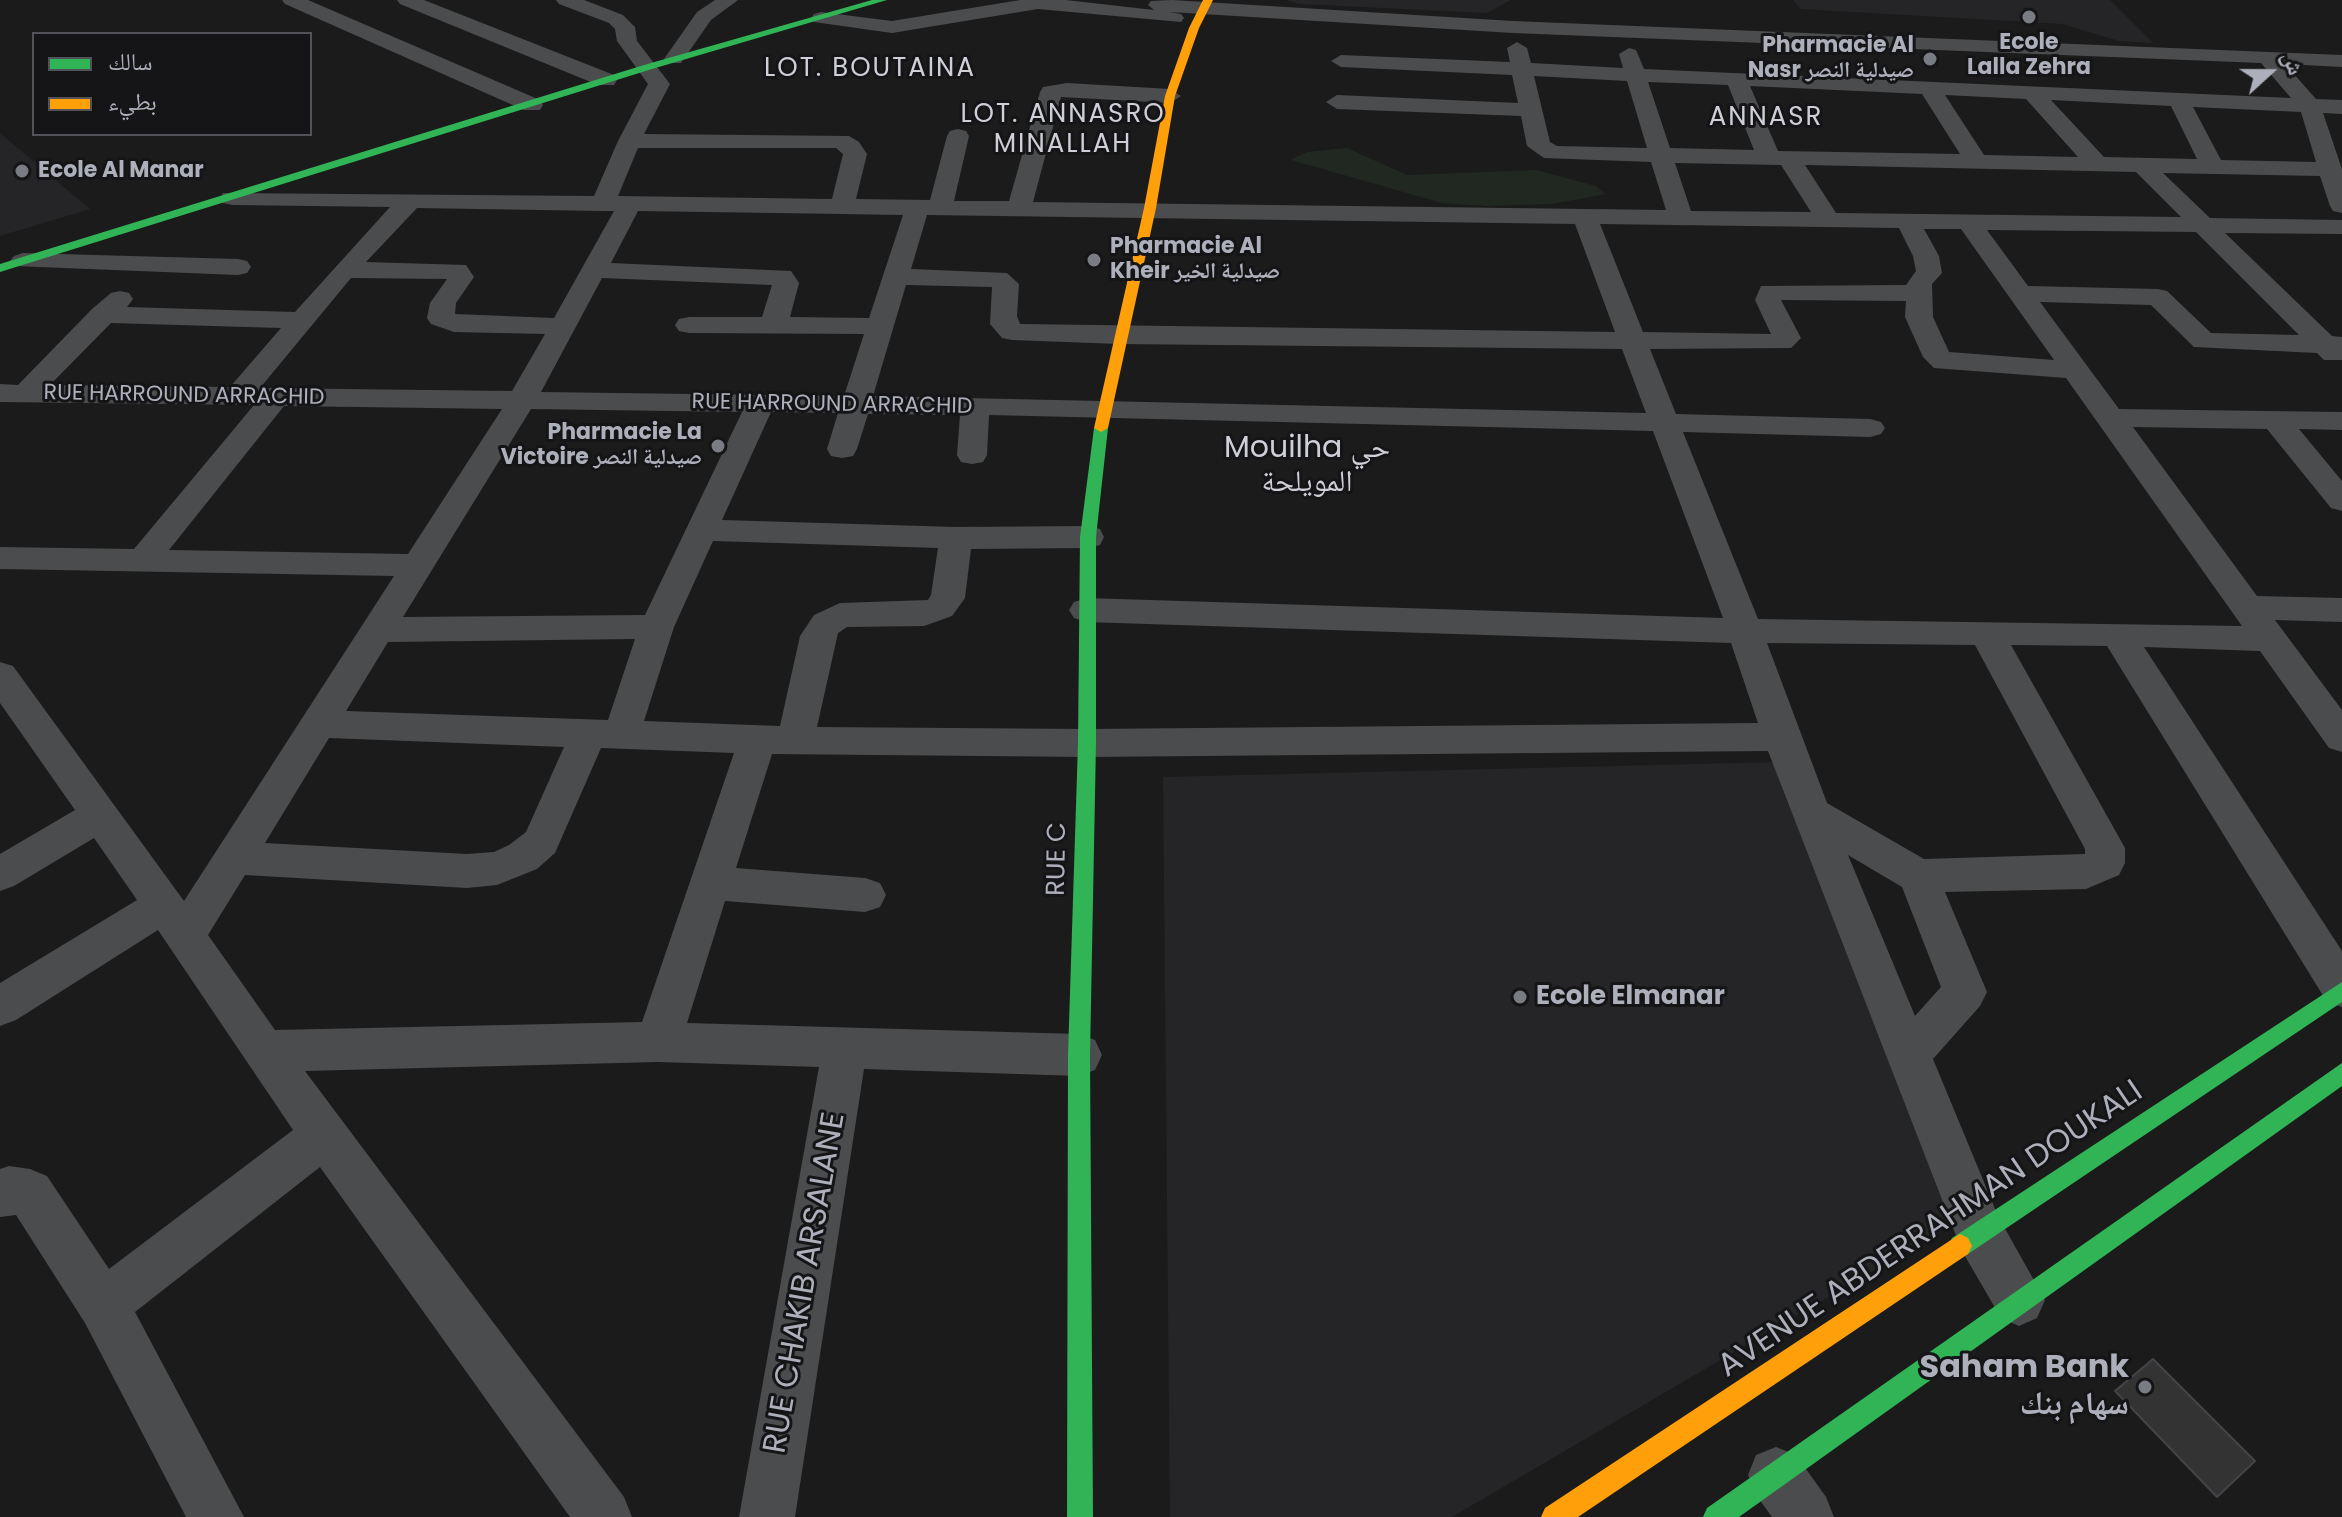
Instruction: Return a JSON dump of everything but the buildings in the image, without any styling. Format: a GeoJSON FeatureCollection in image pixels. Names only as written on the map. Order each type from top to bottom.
{"type":"FeatureCollection","features":[{"type":"Feature","properties":{"kind":"street"},"geometry":{"type":"LineString","coordinates":[[292,0],[532,105]]}},
{"type":"Feature","properties":{"kind":"street"},"geometry":{"type":"LineString","coordinates":[[407,0],[606,80]]}},
{"type":"Feature","properties":{"kind":"street"},"geometry":{"type":"LineString","coordinates":[[0,1006],[174,920],[235,858],[521,402],[594,270],[617,204],[629,141],[659,84],[627,41],[625,27],[616,19],[566,0]]}},
{"type":"Feature","properties":{"kind":"street"},"geometry":{"type":"LineString","coordinates":[[586,7],[606,0]]}},
{"type":"Feature","properties":{"kind":"street"},"geometry":{"type":"LineString","coordinates":[[674,59],[704,16],[728,0]]}},
{"type":"Feature","properties":{"kind":"street"},"geometry":{"type":"LineString","coordinates":[[12,264],[674,59],[882,0]]}},
{"type":"Feature","properties":{"kind":"street"},"geometry":{"type":"LineString","coordinates":[[821,18],[892,27],[1047,1],[1513,27],[2342,61]]}},
{"type":"Feature","properties":{"kind":"street","name":"RUE C"},"geometry":{"type":"LineString","coordinates":[[1080,1517],[1079,1055],[1087,743],[1088,537],[1104,408],[1150,208],[1170,96],[1202,12]]}},
{"type":"Feature","properties":{"kind":"street"},"geometry":{"type":"LineString","coordinates":[[1513,27],[1529,110],[1539,146],[1545,152],[1978,164],[2328,169]]}},
{"type":"Feature","properties":{"kind":"street"},"geometry":{"type":"LineString","coordinates":[[1623,32],[1681,219]]}},
{"type":"Feature","properties":{"kind":"street"},"geometry":{"type":"LineString","coordinates":[[1739,37],[1747,80],[1779,158],[1828,220]]}},
{"type":"Feature","properties":{"kind":"street"},"geometry":{"type":"LineString","coordinates":[[446,65],[504,39]]}},
{"type":"Feature","properties":{"kind":"street"},"geometry":{"type":"LineString","coordinates":[[1990,48],[2023,92],[2098,165]]}},
{"type":"Feature","properties":{"kind":"street"},"geometry":{"type":"LineString","coordinates":[[2267,57],[2310,106],[2342,206]]}},
{"type":"Feature","properties":{"kind":"street"},"geometry":{"type":"LineString","coordinates":[[1341,61],[2342,107]]}},
{"type":"Feature","properties":{"kind":"street"},"geometry":{"type":"LineString","coordinates":[[1929,88],[1978,164]]}},
{"type":"Feature","properties":{"kind":"street"},"geometry":{"type":"LineString","coordinates":[[1019,209],[1051,92],[1067,89],[1170,96]]}},
{"type":"Feature","properties":{"kind":"street"},"geometry":{"type":"LineString","coordinates":[[2179,100],[2213,167]]}},
{"type":"Feature","properties":{"kind":"street"},"geometry":{"type":"LineString","coordinates":[[1337,102],[1529,110]]}},
{"type":"Feature","properties":{"kind":"street"},"geometry":{"type":"LineString","coordinates":[[842,449],[879,326],[958,136]]}},
{"type":"Feature","properties":{"kind":"street"},"geometry":{"type":"LineString","coordinates":[[629,141],[841,141],[851,147],[855,154],[842,207]]}},
{"type":"Feature","properties":{"kind":"street"},"geometry":{"type":"LineString","coordinates":[[2143,166],[2201,226],[2336,350]]}},
{"type":"Feature","properties":{"kind":"street"},"geometry":{"type":"LineString","coordinates":[[232,198],[1019,209],[1150,208],[1585,218],[2342,227]]}},
{"type":"Feature","properties":{"kind":"street"},"geometry":{"type":"LineString","coordinates":[[238,396],[344,270],[411,200]]}},
{"type":"Feature","properties":{"kind":"street"},"geometry":{"type":"LineString","coordinates":[[1585,218],[1745,631],[1781,737],[1908,1055],[1980,1233],[2019,1300]]}},
{"type":"Feature","properties":{"kind":"street"},"geometry":{"type":"LineString","coordinates":[[1908,221],[1926,256],[1929,273],[1919,282],[1919,317],[1937,357],[1944,362],[2075,370]]}},
{"type":"Feature","properties":{"kind":"street"},"geometry":{"type":"LineString","coordinates":[[1969,223],[2342,738]]}},
{"type":"Feature","properties":{"kind":"street"},"geometry":{"type":"LineString","coordinates":[[12,264],[238,267]]}},
{"type":"Feature","properties":{"kind":"street"},"geometry":{"type":"LineString","coordinates":[[13,394],[158,266]]}},
{"type":"Feature","properties":{"kind":"street"},"geometry":{"type":"LineString","coordinates":[[344,270],[457,271],[461,277],[443,303],[441,318],[454,324],[563,326]]}},
{"type":"Feature","properties":{"kind":"street"},"geometry":{"type":"LineString","coordinates":[[594,270],[782,277],[786,283],[774,324]]}},
{"type":"Feature","properties":{"kind":"street"},"geometry":{"type":"LineString","coordinates":[[898,277],[998,279],[1006,284],[1003,316],[1004,324],[1012,332],[1119,336],[1781,342],[1787,338],[1768,300],[1768,294],[1776,290],[1920,293]]}},
{"type":"Feature","properties":{"kind":"street"},"geometry":{"type":"LineString","coordinates":[[2022,294],[2158,297],[2204,341],[2336,350]]}},
{"type":"Feature","properties":{"kind":"street"},"geometry":{"type":"LineString","coordinates":[[102,315],[303,320]]}},
{"type":"Feature","properties":{"kind":"street"},"geometry":{"type":"LineString","coordinates":[[689,325],[879,326]]}},
{"type":"Feature","properties":{"kind":"street","name":"RUE HARROUND ARRACHID"},"geometry":{"type":"LineString","coordinates":[[13,394],[1104,408],[1870,428]]}},
{"type":"Feature","properties":{"kind":"street"},"geometry":{"type":"LineString","coordinates":[[143,560],[276,397]]}},
{"type":"Feature","properties":{"kind":"street"},"geometry":{"type":"LineString","coordinates":[[235,858],[467,871],[497,868],[523,857],[541,842],[606,732],[760,404]]}},
{"type":"Feature","properties":{"kind":"street"},"geometry":{"type":"LineString","coordinates":[[972,455],[975,407]]}},
{"type":"Feature","properties":{"kind":"street"},"geometry":{"type":"LineString","coordinates":[[2112,418],[2342,421]]}},
{"type":"Feature","properties":{"kind":"street"},"geometry":{"type":"LineString","coordinates":[[2275,420],[2342,501]]}},
{"type":"Feature","properties":{"kind":"street"},"geometry":{"type":"LineString","coordinates":[[700,530],[956,538],[1088,537]]}},
{"type":"Feature","properties":{"kind":"street"},"geometry":{"type":"LineString","coordinates":[[658,1042],[709,883],[777,740],[818,636],[826,624],[840,615],[924,614],[940,608],[948,598],[956,538]]}},
{"type":"Feature","properties":{"kind":"street"},"geometry":{"type":"LineString","coordinates":[[0,558],[418,565]]}},
{"type":"Feature","properties":{"kind":"street"},"geometry":{"type":"LineString","coordinates":[[2245,607],[2342,610]]}},
{"type":"Feature","properties":{"kind":"street"},"geometry":{"type":"LineString","coordinates":[[1086,610],[1745,631],[2117,634],[2269,639]]}},
{"type":"Feature","properties":{"kind":"street"},"geometry":{"type":"LineString","coordinates":[[377,630],[657,627]]}},
{"type":"Feature","properties":{"kind":"street"},"geometry":{"type":"LineString","coordinates":[[1811,813],[1918,876],[2086,872],[2105,863],[2105,848],[1986,633]]}},
{"type":"Feature","properties":{"kind":"street"},"geometry":{"type":"LineString","coordinates":[[2117,634],[2342,989]]}},
{"type":"Feature","properties":{"kind":"street"},"geometry":{"type":"LineString","coordinates":[[0,675],[14,719],[100,815],[263,1051],[602,1516]]}},
{"type":"Feature","properties":{"kind":"street"},"geometry":{"type":"LineString","coordinates":[[320,724],[777,740],[1087,743],[1781,737]]}},
{"type":"Feature","properties":{"kind":"street"},"geometry":{"type":"LineString","coordinates":[[0,874],[100,815]]}},
{"type":"Feature","properties":{"kind":"street"},"geometry":{"type":"LineString","coordinates":[[1908,1055],[1965,992],[1918,876]]}},
{"type":"Feature","properties":{"kind":"street"},"geometry":{"type":"LineString","coordinates":[[709,883],[865,895]]}},
{"type":"Feature","properties":{"kind":"street","name":"AVENUE ABDERRAHMAN DOUKALI"},"geometry":{"type":"LineString","coordinates":[[1554,1517],[2342,989]]}},
{"type":"Feature","properties":{"kind":"street"},"geometry":{"type":"LineString","coordinates":[[263,1051],[658,1042],[1079,1055]]}},
{"type":"Feature","properties":{"kind":"street","name":"RUE CHAKIB ARSALANE"},"geometry":{"type":"LineString","coordinates":[[767,1517],[845,1049]]}},
{"type":"Feature","properties":{"kind":"street"},"geometry":{"type":"LineString","coordinates":[[1716,1517],[1791,1496],[2019,1300],[2339,1080]]}},
{"type":"Feature","properties":{"kind":"street"},"geometry":{"type":"LineString","coordinates":[[103,1305],[325,1134]]}},
{"type":"Feature","properties":{"kind":"street"},"geometry":{"type":"LineString","coordinates":[[0,1193],[9,1190],[30,1193],[103,1305],[216,1517]]}},
{"type":"Feature","properties":{"kind":"shaded area"},"geometry":{"type":"Polygon","coordinates":[[[1287,0],[1511,0],[1487,13],[1299,4],[1287,0]]]}},
{"type":"Feature","properties":{"kind":"shaded area","name":"Ecole Lalla Zehra"},"geometry":{"type":"Polygon","coordinates":[[[1793,0],[2110,0],[2153,43],[2119,41],[2062,24],[1801,9],[1793,0]]]}},
{"type":"Feature","properties":{"kind":"shaded area","name":"Ecole Al Manar"},"geometry":{"type":"Polygon","coordinates":[[[0,133],[90,209],[0,236],[0,133]]]}},
{"type":"Feature","properties":{"kind":"shaded area"},"geometry":{"type":"Polygon","coordinates":[[[1347,148],[1407,175],[1536,170],[1596,186],[1606,194],[1552,204],[1487,206],[1442,203],[1291,160],[1307,152],[1347,148]]]}},
{"type":"Feature","properties":{"kind":"shaded area","name":"Ecole Elmanar"},"geometry":{"type":"Polygon","coordinates":[[[1778,762],[1965,1217],[1452,1517],[1170,1517],[1163,777],[1778,762]]]}},
{"type":"Feature","properties":{"kind":"traffic: fast"},"geometry":{"type":"LineString","coordinates":[[0,268],[648,67],[882,0]]}},
{"type":"Feature","properties":{"kind":"traffic: fast"},"geometry":{"type":"LineString","coordinates":[[1080,1517],[1079,1055],[1087,743],[1088,537],[1101,428]]}},
{"type":"Feature","properties":{"kind":"traffic: fast"},"geometry":{"type":"LineString","coordinates":[[1960,1246],[2342,991]]}},
{"type":"Feature","properties":{"kind":"traffic: fast"},"geometry":{"type":"LineString","coordinates":[[1716,1517],[2342,1073]]}},
{"type":"Feature","properties":{"kind":"traffic: slow"},"geometry":{"type":"LineString","coordinates":[[1101,428],[1150,208],[1170,96],[1194,28],[1208,0]]}},
{"type":"Feature","properties":{"kind":"traffic: slow"},"geometry":{"type":"LineString","coordinates":[[1554,1517],[1960,1246]]}},
{"type":"Feature","properties":{"kind":"place","name":"Ecole Lalla Zehra"},"geometry":{"type":"Point","coordinates":[2029,17]}},
{"type":"Feature","properties":{"kind":"place","name":"Pharmacie Al Nasr صيدلية النصر"},"geometry":{"type":"Point","coordinates":[1930,59]}},
{"type":"Feature","properties":{"kind":"place","name":"Ecole Al Manar"},"geometry":{"type":"Point","coordinates":[22,171]}},
{"type":"Feature","properties":{"kind":"place","name":"Pharmacie Al Kheir صيدلية الخير"},"geometry":{"type":"Point","coordinates":[1094,260]}},
{"type":"Feature","properties":{"kind":"place","name":"Pharmacie La Victoire صيدلية النصر"},"geometry":{"type":"Point","coordinates":[718,446]}},
{"type":"Feature","properties":{"kind":"place","name":"Ecole Elmanar"},"geometry":{"type":"Point","coordinates":[1520,997]}},
{"type":"Feature","properties":{"kind":"place","name":"Saham Bank سهام بنك"},"geometry":{"type":"Point","coordinates":[2145,1387]}},
{"type":"Feature","properties":{"kind":"district","name":"LOT. BOUTAINA"},"geometry":{"type":"Point","coordinates":[870,69]}},
{"type":"Feature","properties":{"kind":"district","name":"ANNASR"},"geometry":{"type":"Point","coordinates":[1766,118]}},
{"type":"Feature","properties":{"kind":"district","name":"LOT. ANNASRO MINALLAH"},"geometry":{"type":"Point","coordinates":[1063,130]}},
{"type":"Feature","properties":{"kind":"district","name":"Mouilha حي المويلحة"},"geometry":{"type":"Point","coordinates":[1307,466]}}]}
